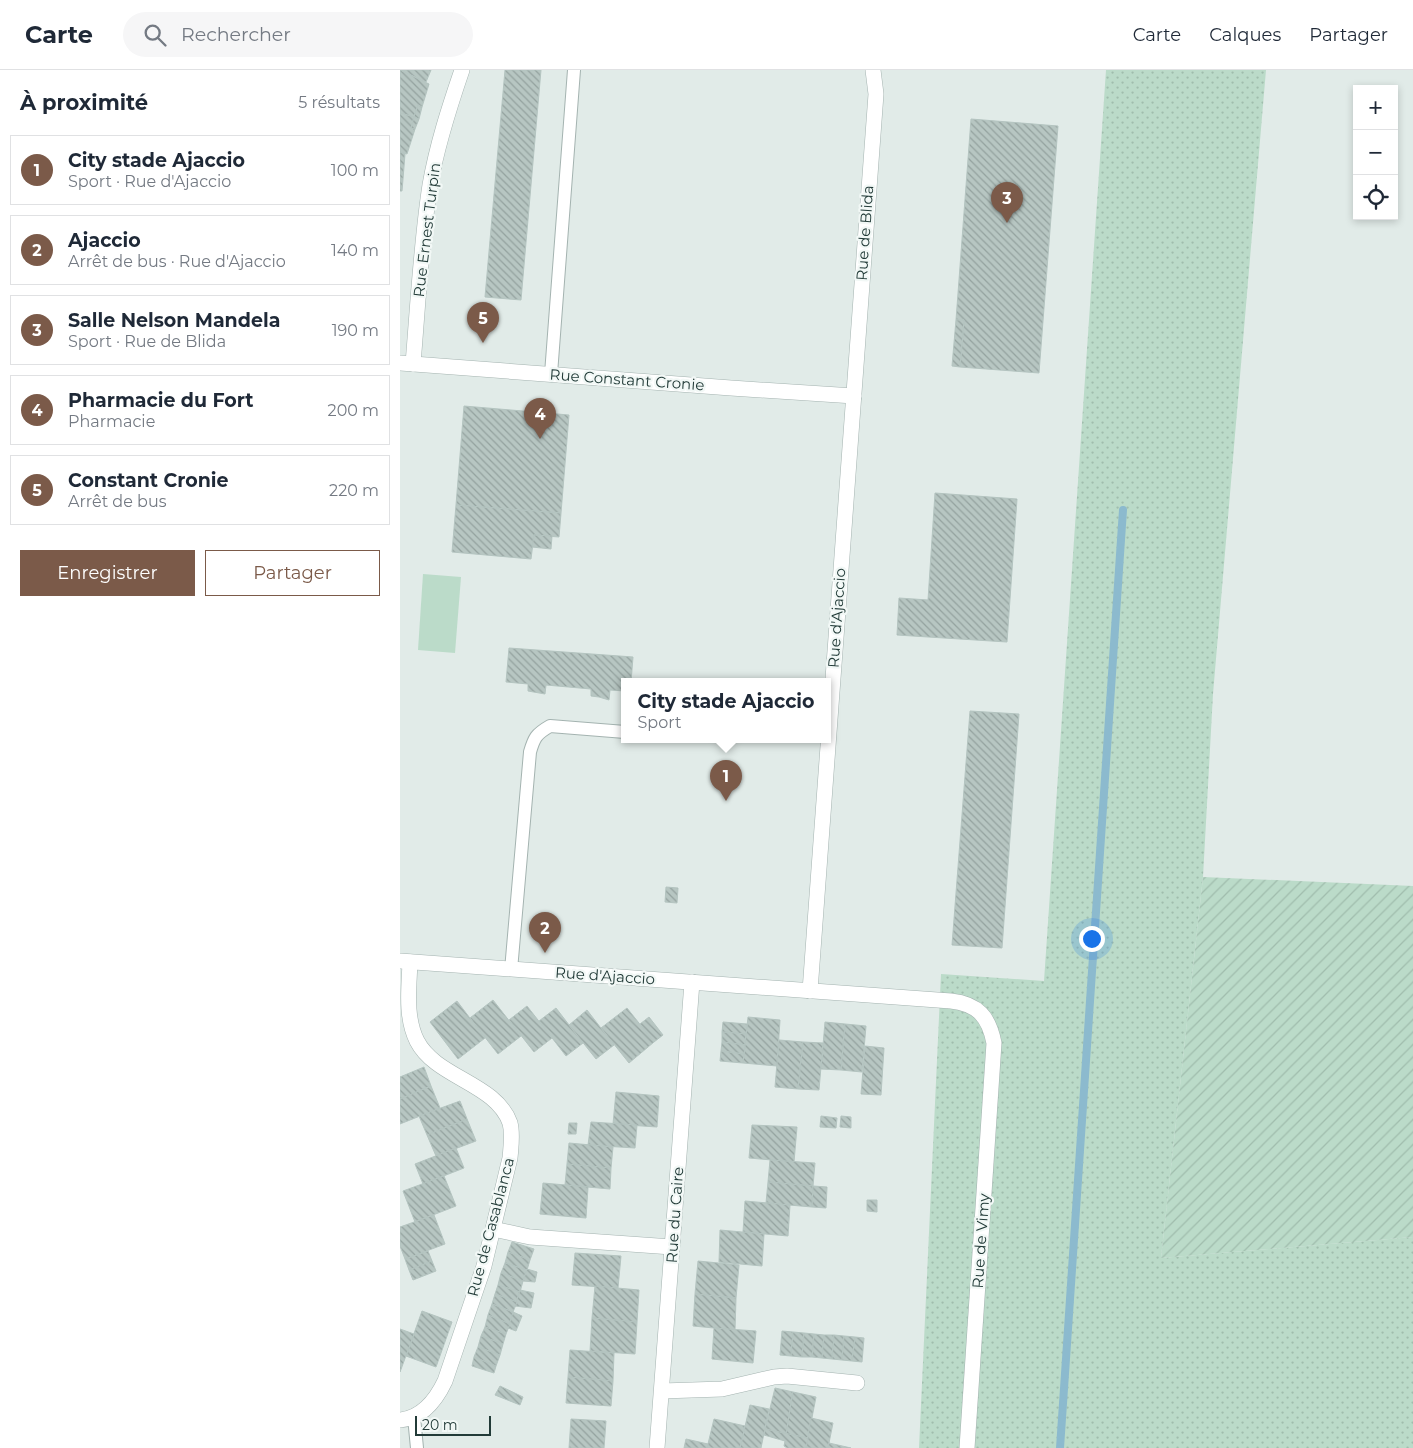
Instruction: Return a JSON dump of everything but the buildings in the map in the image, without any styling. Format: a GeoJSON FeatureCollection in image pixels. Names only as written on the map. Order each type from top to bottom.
{"type":"FeatureCollection","features":[{"type":"Feature","properties":{"kind":"street","name":"Rue Ernest Turpin"},"geometry":{"type":"LineString","coordinates":[[406,364],[437,150],[462,70]]}},
{"type":"Feature","properties":{"kind":"street","name":"Rue de Blida"},"geometry":{"type":"LineString","coordinates":[[854,396],[876,94],[873,70]]}},
{"type":"Feature","properties":{"kind":"street","name":"Rue Constant Cronie"},"geometry":{"type":"LineString","coordinates":[[406,364],[854,396]]}},
{"type":"Feature","properties":{"kind":"street","name":"Rue d'Ajaccio"},"geometry":{"type":"LineString","coordinates":[[831,707],[854,396]]}},
{"type":"Feature","properties":{"kind":"street","name":"Rue d'Ajaccio"},"geometry":{"type":"LineString","coordinates":[[810,991],[828,743]]}},
{"type":"Feature","properties":{"kind":"street","name":"Rue d'Ajaccio"},"geometry":{"type":"LineString","coordinates":[[405,962],[960,1002],[977,1009],[984,1016],[992,1034]]}},
{"type":"Feature","properties":{"kind":"street","name":"Rue de Casablanca"},"geometry":{"type":"LineString","coordinates":[[405,962],[413,1032],[423,1051],[490,1098],[505,1114],[510,1124],[512,1135],[510,1158],[480,1278],[440,1391],[429,1406],[407,1418]]}},
{"type":"Feature","properties":{"kind":"street","name":"Rue du Caire"},"geometry":{"type":"LineString","coordinates":[[657,1448],[692,982]]}},
{"type":"Feature","properties":{"kind":"street","name":"Rue de Vimy"},"geometry":{"type":"LineString","coordinates":[[966,1448],[993,1060],[994,1043],[992,1034]]}},
{"type":"Feature","properties":{"kind":"street"},"geometry":{"type":"LineString","coordinates":[[493,1229],[530,1237],[672,1247]]}},
{"type":"Feature","properties":{"kind":"street"},"geometry":{"type":"LineString","coordinates":[[662,1391],[722,1389],[774,1377],[787,1376],[857,1383]]}},
{"type":"Feature","properties":{"kind":"lane"},"geometry":{"type":"LineString","coordinates":[[551,374],[574,70]]}},
{"type":"Feature","properties":{"kind":"lane"},"geometry":{"type":"LineString","coordinates":[[510,970],[530,752],[534,738],[542,730],[550,726],[621,732]]}},
{"type":"Feature","properties":{"kind":"lane"},"geometry":{"type":"LineString","coordinates":[[407,1418],[417,1448]]}},
{"type":"Feature","properties":{"kind":"green space"},"geometry":{"type":"Polygon","coordinates":[[[1106,70],[1266,70],[1213,694],[1203,877],[1161,1258],[1413,1237],[1413,1448],[919,1448],[941,974],[1044,981],[1106,70]]]}},
{"type":"Feature","properties":{"kind":"green space"},"geometry":{"type":"Polygon","coordinates":[[[423,574],[461,577],[455,653],[418,650],[423,574]]]}},
{"type":"Feature","properties":{"kind":"green space"},"geometry":{"type":"Polygon","coordinates":[[[1203,877],[1413,886],[1413,1237],[1161,1258],[1203,877]]]}},
{"type":"Feature","properties":{"kind":"waterway"},"geometry":{"type":"LineString","coordinates":[[1060,1448],[1123,510]]}},
{"type":"Feature","properties":{"kind":"place","name":"Salle Nelson Mandela"},"geometry":{"type":"Point","coordinates":[1007,223]}},
{"type":"Feature","properties":{"kind":"place","name":"Constant Cronie"},"geometry":{"type":"Point","coordinates":[483,343]}},
{"type":"Feature","properties":{"kind":"place","name":"Pharmacie du Fort"},"geometry":{"type":"Point","coordinates":[540,439]}},
{"type":"Feature","properties":{"kind":"place","name":"City stade Ajaccio"},"geometry":{"type":"Point","coordinates":[726,801]}},
{"type":"Feature","properties":{"kind":"place","name":"Ajaccio"},"geometry":{"type":"Point","coordinates":[545,953]}}]}
